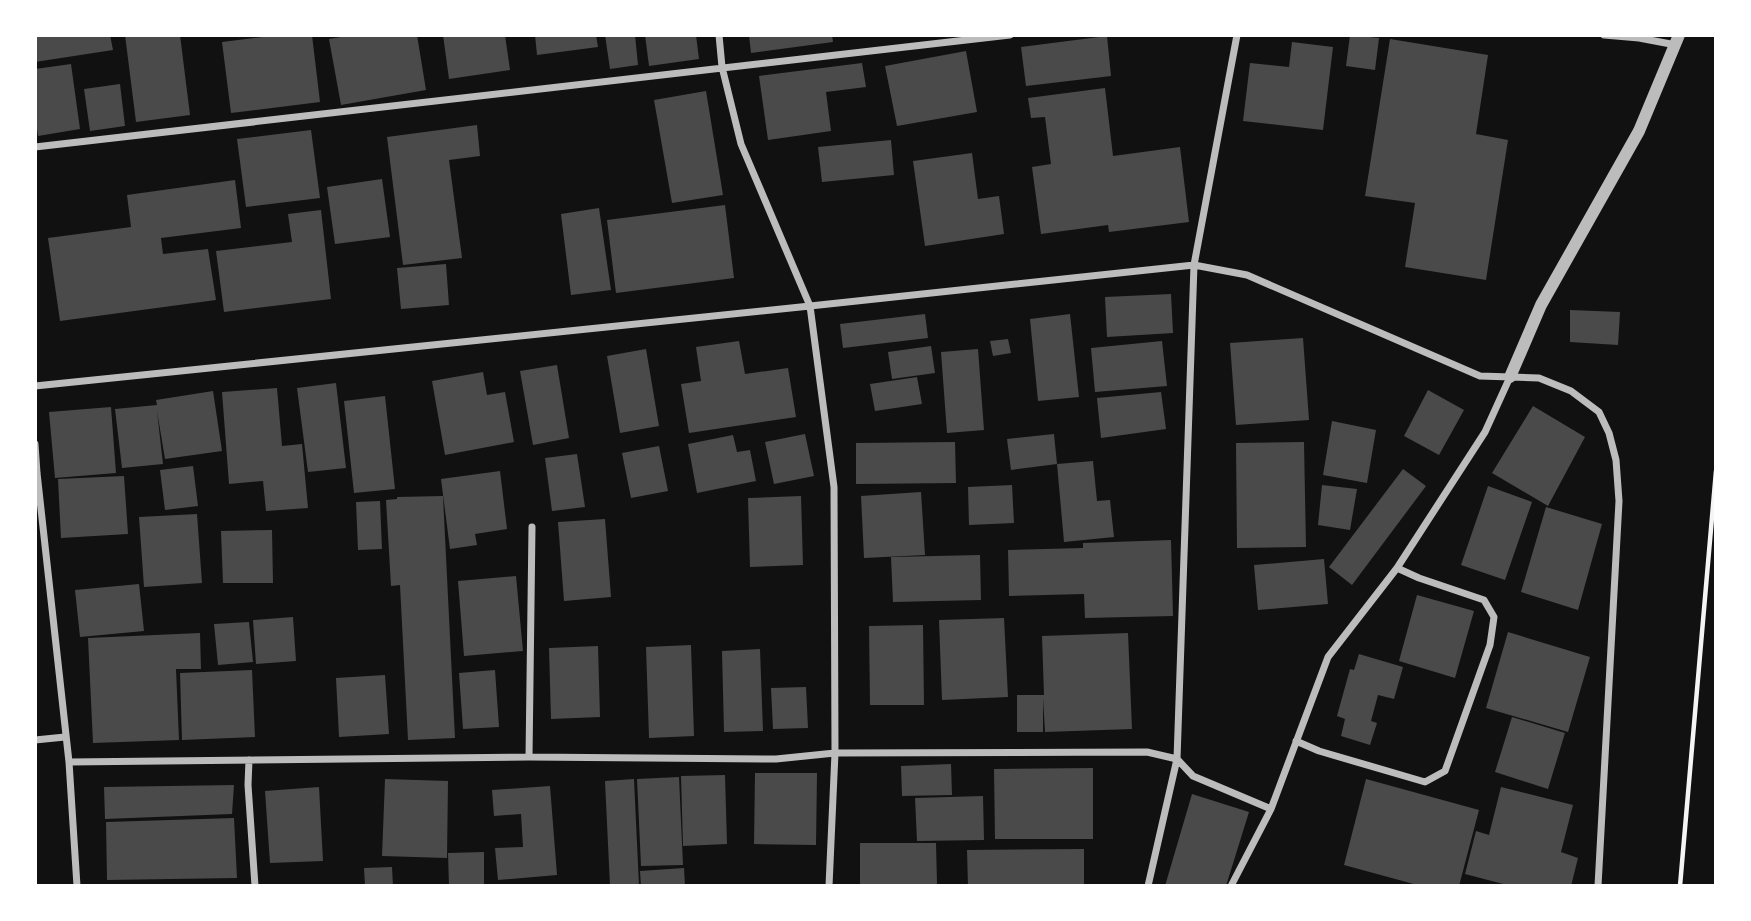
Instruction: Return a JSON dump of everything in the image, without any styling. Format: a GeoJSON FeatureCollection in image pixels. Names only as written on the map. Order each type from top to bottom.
{"type":"FeatureCollection","features":[{"type":"Feature","properties":{"kind":"street"},"geometry":{"type":"LineString","coordinates":[[719,35],[722,67],[741,144],[810,306],[834,487],[835,753],[829,886]]}},
{"type":"Feature","properties":{"kind":"street"},"geometry":{"type":"LineString","coordinates":[[35,147],[1010,35]]}},
{"type":"Feature","properties":{"kind":"street"},"geometry":{"type":"LineString","coordinates":[[1148,886],[1177,759],[1194,265],[1237,35]]}},
{"type":"Feature","properties":{"kind":"street"},"geometry":{"type":"LineString","coordinates":[[1231,886],[1271,809],[1328,657],[1397,568],[1485,432],[1541,305],[1639,131],[1678,40],[1604,35]]}},
{"type":"Feature","properties":{"kind":"street"},"geometry":{"type":"LineString","coordinates":[[35,386],[1194,265],[1247,275],[1480,376],[1539,378],[1570,391],[1599,412],[1609,433],[1616,460],[1619,501],[1598,886]]}},
{"type":"Feature","properties":{"kind":"street"},"geometry":{"type":"LineString","coordinates":[[35,444],[36,474],[68,762],[77,886]]}},
{"type":"Feature","properties":{"kind":"street"},"geometry":{"type":"LineString","coordinates":[[529,757],[532,527]]}},
{"type":"Feature","properties":{"kind":"street"},"geometry":{"type":"LineString","coordinates":[[1296,741],[1319,751],[1426,782],[1445,771],[1490,645],[1493,617],[1484,600],[1397,568]]}},
{"type":"Feature","properties":{"kind":"street"},"geometry":{"type":"LineString","coordinates":[[35,740],[65,737]]}},
{"type":"Feature","properties":{"kind":"street"},"geometry":{"type":"LineString","coordinates":[[68,762],[529,757],[776,759],[835,753],[1147,752],[1177,759],[1193,776],[1271,809]]}},
{"type":"Feature","properties":{"kind":"street"},"geometry":{"type":"LineString","coordinates":[[249,760],[248,785],[256,886]]}},
{"type":"Feature","properties":{"kind":"path"},"geometry":{"type":"LineString","coordinates":[[1680,886],[1716,471]]}},
{"type":"Feature","properties":{"kind":"building"},"geometry":{"type":"Polygon","coordinates":[[[35,35],[110,35],[113,50],[35,62],[35,35]]]}},
{"type":"Feature","properties":{"kind":"building"},"geometry":{"type":"Polygon","coordinates":[[[125,35],[180,35],[190,115],[136,122],[125,35]]]}},
{"type":"Feature","properties":{"kind":"building"},"geometry":{"type":"Polygon","coordinates":[[[262,35],[312,35],[320,102],[231,113],[222,42],[263,37],[262,35]]]}},
{"type":"Feature","properties":{"kind":"building"},"geometry":{"type":"Polygon","coordinates":[[[353,35],[417,35],[426,90],[341,105],[329,39],[353,35]]]}},
{"type":"Feature","properties":{"kind":"building"},"geometry":{"type":"Polygon","coordinates":[[[443,35],[505,35],[510,70],[449,79],[443,35]]]}},
{"type":"Feature","properties":{"kind":"building"},"geometry":{"type":"Polygon","coordinates":[[[535,35],[596,35],[598,47],[537,55],[535,35]]]}},
{"type":"Feature","properties":{"kind":"building"},"geometry":{"type":"Polygon","coordinates":[[[605,35],[635,35],[638,65],[610,69],[605,35]]]}},
{"type":"Feature","properties":{"kind":"building"},"geometry":{"type":"Polygon","coordinates":[[[645,35],[696,35],[699,59],[649,66],[645,35]]]}},
{"type":"Feature","properties":{"kind":"building"},"geometry":{"type":"Polygon","coordinates":[[[749,35],[832,35],[833,42],[751,53],[749,35]]]}},
{"type":"Feature","properties":{"kind":"building"},"geometry":{"type":"Polygon","coordinates":[[[1350,35],[1379,38],[1375,70],[1346,66],[1350,35]]]}},
{"type":"Feature","properties":{"kind":"building"},"geometry":{"type":"Polygon","coordinates":[[[1107,36],[1111,76],[1026,86],[1021,47],[1107,36]]]}},
{"type":"Feature","properties":{"kind":"building"},"geometry":{"type":"Polygon","coordinates":[[[1390,39],[1488,55],[1476,134],[1508,140],[1486,280],[1405,267],[1415,203],[1365,196],[1390,39]]]}},
{"type":"Feature","properties":{"kind":"building"},"geometry":{"type":"Polygon","coordinates":[[[1292,42],[1333,47],[1323,130],[1243,121],[1250,63],[1289,67],[1292,42]]]}},
{"type":"Feature","properties":{"kind":"building"},"geometry":{"type":"Polygon","coordinates":[[[966,51],[977,112],[897,126],[885,66],[966,51]]]}},
{"type":"Feature","properties":{"kind":"building"},"geometry":{"type":"Polygon","coordinates":[[[862,63],[866,87],[826,92],[831,131],[768,140],[759,76],[862,63]]]}},
{"type":"Feature","properties":{"kind":"building"},"geometry":{"type":"Polygon","coordinates":[[[71,64],[80,129],[38,136],[35,69],[71,64]]]}},
{"type":"Feature","properties":{"kind":"building"},"geometry":{"type":"Polygon","coordinates":[[[120,84],[125,126],[90,131],[84,89],[120,84]]]}},
{"type":"Feature","properties":{"kind":"building"},"geometry":{"type":"Polygon","coordinates":[[[1105,88],[1113,156],[1180,147],[1189,222],[1109,232],[1108,225],[1041,234],[1032,167],[1051,164],[1045,117],[1031,118],[1028,98],[1105,88]]]}},
{"type":"Feature","properties":{"kind":"building"},"geometry":{"type":"Polygon","coordinates":[[[706,91],[723,195],[672,203],[654,100],[706,91]]]}},
{"type":"Feature","properties":{"kind":"building"},"geometry":{"type":"Polygon","coordinates":[[[477,125],[480,156],[449,160],[462,258],[403,265],[387,137],[477,125]]]}},
{"type":"Feature","properties":{"kind":"building"},"geometry":{"type":"Polygon","coordinates":[[[311,130],[320,198],[246,207],[237,139],[311,130]]]}},
{"type":"Feature","properties":{"kind":"building"},"geometry":{"type":"Polygon","coordinates":[[[891,140],[894,175],[822,182],[818,147],[891,140]]]}},
{"type":"Feature","properties":{"kind":"building"},"geometry":{"type":"Polygon","coordinates":[[[972,153],[978,199],[999,196],[1004,234],[925,246],[913,161],[972,153]]]}},
{"type":"Feature","properties":{"kind":"building"},"geometry":{"type":"Polygon","coordinates":[[[382,179],[390,237],[335,244],[327,187],[382,179]]]}},
{"type":"Feature","properties":{"kind":"building"},"geometry":{"type":"Polygon","coordinates":[[[235,180],[241,228],[161,238],[163,254],[208,249],[216,300],[60,321],[48,238],[131,227],[127,195],[235,180]]]}},
{"type":"Feature","properties":{"kind":"building"},"geometry":{"type":"Polygon","coordinates":[[[725,205],[734,278],[616,293],[607,220],[725,205]]]}},
{"type":"Feature","properties":{"kind":"building"},"geometry":{"type":"Polygon","coordinates":[[[599,208],[611,290],[571,295],[561,214],[599,208]]]}},
{"type":"Feature","properties":{"kind":"building"},"geometry":{"type":"Polygon","coordinates":[[[321,210],[331,299],[224,312],[216,251],[292,242],[288,214],[321,210]]]}},
{"type":"Feature","properties":{"kind":"building"},"geometry":{"type":"Polygon","coordinates":[[[446,264],[449,305],[401,309],[397,268],[446,264]]]}},
{"type":"Feature","properties":{"kind":"building"},"geometry":{"type":"Polygon","coordinates":[[[1171,294],[1173,333],[1107,337],[1105,297],[1171,294]]]}},
{"type":"Feature","properties":{"kind":"building"},"geometry":{"type":"Polygon","coordinates":[[[1570,310],[1620,312],[1618,345],[1570,342],[1570,310]]]}},
{"type":"Feature","properties":{"kind":"building"},"geometry":{"type":"Polygon","coordinates":[[[925,314],[928,338],[843,348],[840,324],[925,314]]]}},
{"type":"Feature","properties":{"kind":"building"},"geometry":{"type":"Polygon","coordinates":[[[1070,314],[1079,397],[1038,401],[1030,319],[1070,314]]]}},
{"type":"Feature","properties":{"kind":"building"},"geometry":{"type":"Polygon","coordinates":[[[1303,338],[1309,420],[1236,425],[1230,343],[1303,338]]]}},
{"type":"Feature","properties":{"kind":"building"},"geometry":{"type":"Polygon","coordinates":[[[1008,339],[1011,353],[993,356],[990,341],[1008,339]]]}},
{"type":"Feature","properties":{"kind":"building"},"geometry":{"type":"Polygon","coordinates":[[[739,341],[745,374],[788,368],[796,417],[689,433],[681,384],[701,381],[696,347],[739,341]]]}},
{"type":"Feature","properties":{"kind":"building"},"geometry":{"type":"Polygon","coordinates":[[[1162,341],[1167,386],[1095,392],[1091,348],[1162,341]]]}},
{"type":"Feature","properties":{"kind":"building"},"geometry":{"type":"Polygon","coordinates":[[[931,346],[935,373],[892,379],[888,352],[931,346]]]}},
{"type":"Feature","properties":{"kind":"building"},"geometry":{"type":"Polygon","coordinates":[[[646,349],[659,426],[620,433],[607,356],[646,349]]]}},
{"type":"Feature","properties":{"kind":"building"},"geometry":{"type":"Polygon","coordinates":[[[978,349],[984,430],[947,433],[941,352],[978,349]]]}},
{"type":"Feature","properties":{"kind":"building"},"geometry":{"type":"Polygon","coordinates":[[[557,365],[569,438],[533,445],[520,371],[557,365]]]}},
{"type":"Feature","properties":{"kind":"building"},"geometry":{"type":"Polygon","coordinates":[[[483,372],[487,395],[505,392],[514,442],[445,455],[432,381],[483,372]]]}},
{"type":"Feature","properties":{"kind":"building"},"geometry":{"type":"Polygon","coordinates":[[[917,377],[922,404],[875,411],[870,384],[917,377]]]}},
{"type":"Feature","properties":{"kind":"building"},"geometry":{"type":"Polygon","coordinates":[[[336,383],[346,468],[308,472],[297,388],[336,383]]]}},
{"type":"Feature","properties":{"kind":"building"},"geometry":{"type":"Polygon","coordinates":[[[277,388],[282,446],[302,444],[308,508],[266,511],[263,481],[229,484],[222,392],[277,388]]]}},
{"type":"Feature","properties":{"kind":"building"},"geometry":{"type":"Polygon","coordinates":[[[1428,390],[1464,410],[1439,455],[1404,436],[1428,390]]]}},
{"type":"Feature","properties":{"kind":"building"},"geometry":{"type":"Polygon","coordinates":[[[213,391],[222,451],[165,459],[157,411],[163,464],[122,468],[115,409],[157,405],[156,400],[213,391]]]}},
{"type":"Feature","properties":{"kind":"building"},"geometry":{"type":"Polygon","coordinates":[[[1161,392],[1166,429],[1101,438],[1097,398],[1161,392]]]}},
{"type":"Feature","properties":{"kind":"building"},"geometry":{"type":"Polygon","coordinates":[[[385,396],[395,489],[354,493],[344,401],[385,396]]]}},
{"type":"Feature","properties":{"kind":"building"},"geometry":{"type":"Polygon","coordinates":[[[1533,406],[1585,437],[1548,506],[1492,473],[1533,406]]]}},
{"type":"Feature","properties":{"kind":"building"},"geometry":{"type":"Polygon","coordinates":[[[111,407],[116,473],[55,478],[49,412],[111,407]]]}},
{"type":"Feature","properties":{"kind":"building"},"geometry":{"type":"Polygon","coordinates":[[[1332,421],[1376,430],[1367,483],[1323,475],[1332,421]]]}},
{"type":"Feature","properties":{"kind":"building"},"geometry":{"type":"Polygon","coordinates":[[[805,434],[814,476],[774,484],[765,442],[805,434]]]}},
{"type":"Feature","properties":{"kind":"building"},"geometry":{"type":"Polygon","coordinates":[[[1054,434],[1057,464],[1011,470],[1007,439],[1054,434]]]}},
{"type":"Feature","properties":{"kind":"building"},"geometry":{"type":"Polygon","coordinates":[[[733,435],[737,452],[750,450],[756,481],[697,493],[688,444],[733,435]]]}},
{"type":"Feature","properties":{"kind":"building"},"geometry":{"type":"Polygon","coordinates":[[[955,442],[956,483],[856,484],[856,443],[955,442]]]}},
{"type":"Feature","properties":{"kind":"building"},"geometry":{"type":"Polygon","coordinates":[[[1304,442],[1306,547],[1237,548],[1236,443],[1304,442]]]}},
{"type":"Feature","properties":{"kind":"building"},"geometry":{"type":"Polygon","coordinates":[[[659,446],[668,491],[631,498],[622,453],[659,446]]]}},
{"type":"Feature","properties":{"kind":"building"},"geometry":{"type":"Polygon","coordinates":[[[577,454],[585,507],[552,511],[545,458],[577,454]]]}},
{"type":"Feature","properties":{"kind":"building"},"geometry":{"type":"Polygon","coordinates":[[[1093,461],[1097,501],[1110,500],[1114,537],[1064,542],[1057,464],[1093,461]]]}},
{"type":"Feature","properties":{"kind":"building"},"geometry":{"type":"Polygon","coordinates":[[[193,466],[198,506],[165,510],[160,470],[193,466]]]}},
{"type":"Feature","properties":{"kind":"building"},"geometry":{"type":"Polygon","coordinates":[[[1403,469],[1426,486],[1352,585],[1329,567],[1403,469]]]}},
{"type":"Feature","properties":{"kind":"building"},"geometry":{"type":"Polygon","coordinates":[[[500,471],[507,529],[475,534],[477,545],[450,549],[441,479],[500,471]]]}},
{"type":"Feature","properties":{"kind":"building"},"geometry":{"type":"Polygon","coordinates":[[[124,476],[128,534],[61,538],[58,479],[124,476]]]}},
{"type":"Feature","properties":{"kind":"building"},"geometry":{"type":"Polygon","coordinates":[[[1012,485],[1014,523],[969,525],[968,487],[1012,485]]]}},
{"type":"Feature","properties":{"kind":"building"},"geometry":{"type":"Polygon","coordinates":[[[1322,485],[1357,489],[1350,530],[1318,525],[1322,485]]]}},
{"type":"Feature","properties":{"kind":"building"},"geometry":{"type":"Polygon","coordinates":[[[1488,486],[1532,502],[1505,580],[1461,565],[1488,486]]]}},
{"type":"Feature","properties":{"kind":"building"},"geometry":{"type":"Polygon","coordinates":[[[921,492],[925,555],[864,558],[861,496],[921,492]]]}},
{"type":"Feature","properties":{"kind":"building"},"geometry":{"type":"Polygon","coordinates":[[[443,496],[455,738],[408,740],[400,585],[391,586],[386,500],[397,497],[443,496]]]}},
{"type":"Feature","properties":{"kind":"building"},"geometry":{"type":"Polygon","coordinates":[[[801,496],[803,565],[750,567],[748,498],[801,496]]]}},
{"type":"Feature","properties":{"kind":"building"},"geometry":{"type":"Polygon","coordinates":[[[380,501],[382,549],[358,550],[356,502],[380,501]]]}},
{"type":"Feature","properties":{"kind":"building"},"geometry":{"type":"Polygon","coordinates":[[[1546,507],[1602,524],[1578,610],[1521,592],[1546,507]]]}},
{"type":"Feature","properties":{"kind":"building"},"geometry":{"type":"Polygon","coordinates":[[[197,514],[202,583],[144,587],[139,517],[197,514]]]}},
{"type":"Feature","properties":{"kind":"building"},"geometry":{"type":"Polygon","coordinates":[[[605,519],[611,597],[564,601],[558,522],[605,519]]]}},
{"type":"Feature","properties":{"kind":"building"},"geometry":{"type":"Polygon","coordinates":[[[272,530],[273,583],[223,583],[221,531],[272,530]]]}},
{"type":"Feature","properties":{"kind":"building"},"geometry":{"type":"Polygon","coordinates":[[[1171,540],[1173,616],[1085,618],[1084,594],[1009,596],[1008,550],[1083,548],[1083,543],[1171,540]]]}},
{"type":"Feature","properties":{"kind":"building"},"geometry":{"type":"Polygon","coordinates":[[[980,555],[981,600],[893,602],[891,557],[980,555]]]}},
{"type":"Feature","properties":{"kind":"building"},"geometry":{"type":"Polygon","coordinates":[[[1324,559],[1328,604],[1258,610],[1254,565],[1324,559]]]}},
{"type":"Feature","properties":{"kind":"building"},"geometry":{"type":"Polygon","coordinates":[[[516,576],[523,651],[464,656],[458,581],[516,576]]]}},
{"type":"Feature","properties":{"kind":"building"},"geometry":{"type":"Polygon","coordinates":[[[139,584],[144,631],[80,637],[75,590],[139,584]]]}},
{"type":"Feature","properties":{"kind":"building"},"geometry":{"type":"Polygon","coordinates":[[[1417,595],[1474,611],[1455,678],[1399,661],[1417,595]]]}},
{"type":"Feature","properties":{"kind":"building"},"geometry":{"type":"Polygon","coordinates":[[[293,617],[296,661],[256,664],[253,620],[293,617]]]}},
{"type":"Feature","properties":{"kind":"building"},"geometry":{"type":"Polygon","coordinates":[[[1004,618],[1008,697],[942,700],[939,620],[1004,618]]]}},
{"type":"Feature","properties":{"kind":"building"},"geometry":{"type":"Polygon","coordinates":[[[249,622],[253,662],[218,665],[214,624],[249,622]]]}},
{"type":"Feature","properties":{"kind":"building"},"geometry":{"type":"Polygon","coordinates":[[[923,625],[924,705],[870,705],[869,626],[923,625]]]}},
{"type":"Feature","properties":{"kind":"building"},"geometry":{"type":"Polygon","coordinates":[[[1508,632],[1590,657],[1568,732],[1486,708],[1508,632]]]}},
{"type":"Feature","properties":{"kind":"building"},"geometry":{"type":"Polygon","coordinates":[[[200,633],[201,669],[176,669],[179,740],[93,743],[88,638],[200,633]]]}},
{"type":"Feature","properties":{"kind":"building"},"geometry":{"type":"Polygon","coordinates":[[[1128,633],[1132,729],[1045,732],[1043,698],[1043,732],[1017,732],[1017,695],[1044,695],[1042,636],[1128,633]]]}},
{"type":"Feature","properties":{"kind":"building"},"geometry":{"type":"Polygon","coordinates":[[[691,645],[694,736],[649,738],[646,647],[691,645]]]}},
{"type":"Feature","properties":{"kind":"building"},"geometry":{"type":"Polygon","coordinates":[[[598,646],[600,717],[551,719],[549,648],[598,646]]]}},
{"type":"Feature","properties":{"kind":"building"},"geometry":{"type":"Polygon","coordinates":[[[760,649],[763,731],[724,732],[722,651],[760,649]]]}},
{"type":"Feature","properties":{"kind":"building"},"geometry":{"type":"Polygon","coordinates":[[[1359,654],[1403,667],[1394,699],[1378,695],[1371,721],[1377,723],[1370,745],[1341,736],[1345,719],[1337,716],[1350,669],[1354,670],[1359,654]]]}},
{"type":"Feature","properties":{"kind":"building"},"geometry":{"type":"Polygon","coordinates":[[[252,670],[255,737],[182,740],[180,673],[252,670]]]}},
{"type":"Feature","properties":{"kind":"building"},"geometry":{"type":"Polygon","coordinates":[[[495,670],[499,727],[463,729],[459,673],[495,670]]]}},
{"type":"Feature","properties":{"kind":"building"},"geometry":{"type":"Polygon","coordinates":[[[385,675],[389,734],[339,737],[336,678],[385,675]]]}},
{"type":"Feature","properties":{"kind":"building"},"geometry":{"type":"Polygon","coordinates":[[[806,687],[808,728],[773,729],[771,688],[806,687]]]}},
{"type":"Feature","properties":{"kind":"building"},"geometry":{"type":"Polygon","coordinates":[[[1512,717],[1565,733],[1548,789],[1495,772],[1512,717]]]}},
{"type":"Feature","properties":{"kind":"building"},"geometry":{"type":"Polygon","coordinates":[[[951,764],[952,795],[902,796],[901,766],[951,764]]]}},
{"type":"Feature","properties":{"kind":"building"},"geometry":{"type":"Polygon","coordinates":[[[1093,768],[1093,839],[995,839],[994,769],[1093,768]]]}},
{"type":"Feature","properties":{"kind":"building"},"geometry":{"type":"Polygon","coordinates":[[[755,773],[817,773],[816,845],[754,844],[755,773]]]}},
{"type":"Feature","properties":{"kind":"building"},"geometry":{"type":"Polygon","coordinates":[[[725,775],[727,844],[683,846],[681,776],[725,775]]]}},
{"type":"Feature","properties":{"kind":"building"},"geometry":{"type":"Polygon","coordinates":[[[679,777],[683,865],[641,866],[637,779],[679,777]]]}},
{"type":"Feature","properties":{"kind":"building"},"geometry":{"type":"Polygon","coordinates":[[[385,779],[448,781],[447,858],[382,856],[385,779]]]}},
{"type":"Feature","properties":{"kind":"building"},"geometry":{"type":"Polygon","coordinates":[[[634,779],[639,886],[610,886],[605,781],[634,779]]]}},
{"type":"Feature","properties":{"kind":"building"},"geometry":{"type":"Polygon","coordinates":[[[1366,779],[1479,810],[1459,886],[1421,886],[1344,865],[1366,779]]]}},
{"type":"Feature","properties":{"kind":"building"},"geometry":{"type":"Polygon","coordinates":[[[234,785],[232,814],[105,819],[104,787],[234,785]]]}},
{"type":"Feature","properties":{"kind":"building"},"geometry":{"type":"Polygon","coordinates":[[[550,786],[557,875],[498,880],[495,848],[523,847],[521,814],[494,816],[492,790],[550,786]]]}},
{"type":"Feature","properties":{"kind":"building"},"geometry":{"type":"Polygon","coordinates":[[[319,787],[323,861],[270,863],[265,791],[319,787]]]}},
{"type":"Feature","properties":{"kind":"building"},"geometry":{"type":"Polygon","coordinates":[[[1501,787],[1573,805],[1561,852],[1578,858],[1571,886],[1511,886],[1465,874],[1476,831],[1489,835],[1501,787]]]}},
{"type":"Feature","properties":{"kind":"building"},"geometry":{"type":"Polygon","coordinates":[[[1192,794],[1249,812],[1226,886],[1165,886],[1192,794]]]}},
{"type":"Feature","properties":{"kind":"building"},"geometry":{"type":"Polygon","coordinates":[[[983,796],[984,840],[917,841],[915,798],[983,796]]]}},
{"type":"Feature","properties":{"kind":"building"},"geometry":{"type":"Polygon","coordinates":[[[234,818],[237,878],[107,880],[106,822],[234,818]]]}},
{"type":"Feature","properties":{"kind":"building"},"geometry":{"type":"Polygon","coordinates":[[[860,843],[936,843],[937,884],[860,884],[860,843]]]}},
{"type":"Feature","properties":{"kind":"building"},"geometry":{"type":"Polygon","coordinates":[[[1084,849],[1084,886],[968,886],[967,850],[1084,849]]]}},
{"type":"Feature","properties":{"kind":"building"},"geometry":{"type":"Polygon","coordinates":[[[484,852],[484,886],[449,886],[448,853],[484,852]]]}},
{"type":"Feature","properties":{"kind":"building"},"geometry":{"type":"Polygon","coordinates":[[[392,867],[393,886],[365,886],[364,868],[392,867]]]}},
{"type":"Feature","properties":{"kind":"building"},"geometry":{"type":"Polygon","coordinates":[[[684,868],[685,886],[641,886],[640,871],[684,868]]]}}]}
